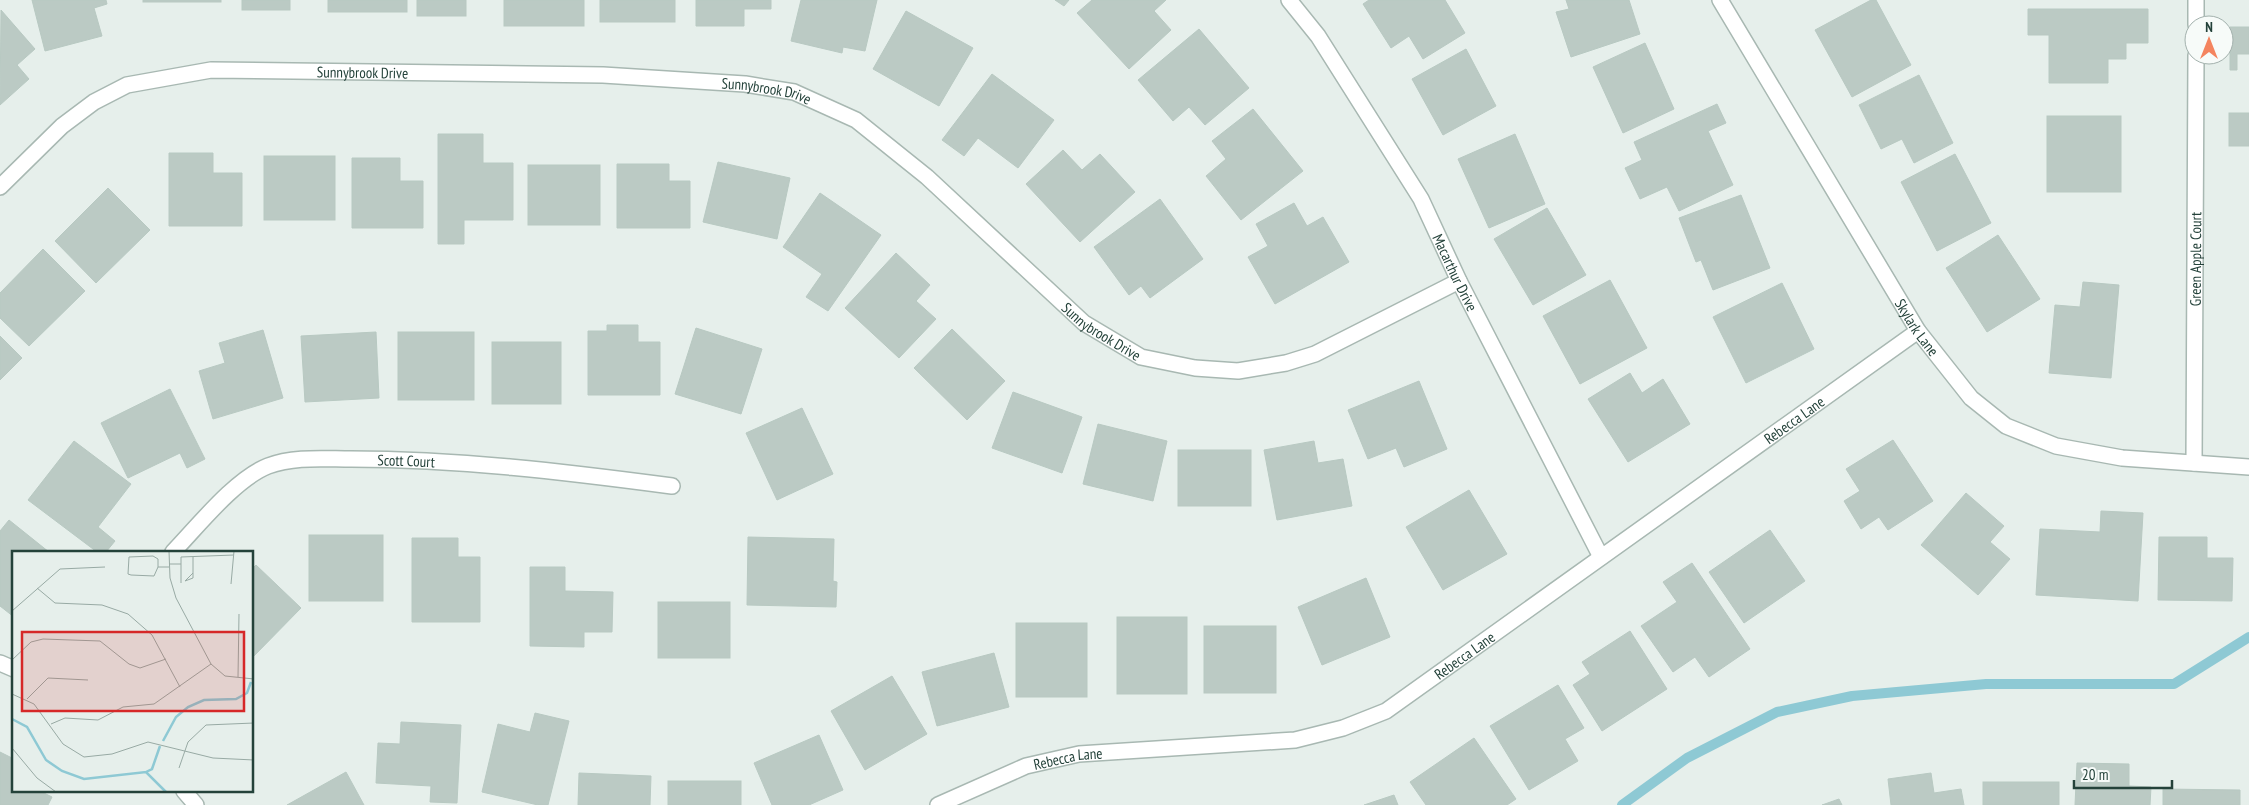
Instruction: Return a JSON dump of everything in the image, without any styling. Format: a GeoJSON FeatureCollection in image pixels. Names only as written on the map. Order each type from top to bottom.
{"type":"FeatureCollection","features":[{"type":"Feature","properties":{"kind":"street","name":"Macarthur Drive"},"geometry":{"type":"LineString","coordinates":[[1289,0],[1318,36],[1421,200],[1459,281],[1601,557]]}},
{"type":"Feature","properties":{"kind":"street","name":"Skylark Lane"},"geometry":{"type":"LineString","coordinates":[[1720,0],[1784,110],[1918,331],[1971,398],[2006,426],[2056,446],[2122,458],[2249,467]]}},
{"type":"Feature","properties":{"kind":"street"},"geometry":{"type":"LineString","coordinates":[[2196,0],[2196,15]]}},
{"type":"Feature","properties":{"kind":"street","name":"Green Apple Court"},"geometry":{"type":"LineString","coordinates":[[2194,463],[2196,65]]}},
{"type":"Feature","properties":{"kind":"street","name":"Sunnybrook Drive"},"geometry":{"type":"LineString","coordinates":[[0,187],[62,126],[94,102],[127,84],[211,70],[603,75],[745,84],[794,92],[856,120],[927,177],[1084,323],[1141,357],[1195,368],[1238,371],[1286,363],[1315,354],[1459,281]]}},
{"type":"Feature","properties":{"kind":"street","name":"Rebecca Lane"},"geometry":{"type":"LineString","coordinates":[[938,805],[1026,766],[1079,754],[1295,740],[1343,728],[1386,711],[1918,331]]}},
{"type":"Feature","properties":{"kind":"street","name":"Scott Court"},"geometry":{"type":"LineString","coordinates":[[174,551],[216,507],[252,474],[269,466],[299,459],[398,459],[583,474],[672,486]]}},
{"type":"Feature","properties":{"kind":"street"},"geometry":{"type":"LineString","coordinates":[[0,663],[12,668]]}},
{"type":"Feature","properties":{"kind":"street"},"geometry":{"type":"LineString","coordinates":[[185,792],[196,805]]}},
{"type":"Feature","properties":{"kind":"building"},"geometry":{"type":"Polygon","coordinates":[[[32,0],[106,0],[107,4],[94,8],[102,36],[45,51],[32,0]]]}},
{"type":"Feature","properties":{"kind":"building"},"geometry":{"type":"Polygon","coordinates":[[[143,0],[221,0],[221,2],[143,2],[143,0]]]}},
{"type":"Feature","properties":{"kind":"building"},"geometry":{"type":"Polygon","coordinates":[[[242,0],[290,0],[290,10],[242,10],[242,0]]]}},
{"type":"Feature","properties":{"kind":"building"},"geometry":{"type":"Polygon","coordinates":[[[328,0],[407,0],[407,12],[328,12],[328,0]]]}},
{"type":"Feature","properties":{"kind":"building"},"geometry":{"type":"Polygon","coordinates":[[[417,0],[466,0],[466,16],[417,16],[417,0]]]}},
{"type":"Feature","properties":{"kind":"building"},"geometry":{"type":"Polygon","coordinates":[[[504,0],[584,0],[584,26],[504,26],[504,0]]]}},
{"type":"Feature","properties":{"kind":"building"},"geometry":{"type":"Polygon","coordinates":[[[600,0],[675,0],[675,22],[600,22],[600,0]]]}},
{"type":"Feature","properties":{"kind":"building"},"geometry":{"type":"Polygon","coordinates":[[[696,0],[771,0],[771,9],[744,9],[744,26],[696,26],[696,0]]]}},
{"type":"Feature","properties":{"kind":"building"},"geometry":{"type":"Polygon","coordinates":[[[801,0],[877,0],[865,51],[843,47],[842,53],[791,41],[801,0]]]}},
{"type":"Feature","properties":{"kind":"building"},"geometry":{"type":"Polygon","coordinates":[[[1055,0],[1069,0],[1064,6],[1055,0]]]}},
{"type":"Feature","properties":{"kind":"building"},"geometry":{"type":"Polygon","coordinates":[[[1092,0],[1166,0],[1154,11],[1171,30],[1129,69],[1077,13],[1092,0]]]}},
{"type":"Feature","properties":{"kind":"building"},"geometry":{"type":"Polygon","coordinates":[[[1369,0],[1445,0],[1465,33],[1423,59],[1409,36],[1391,48],[1363,4],[1369,0]]]}},
{"type":"Feature","properties":{"kind":"building"},"geometry":{"type":"Polygon","coordinates":[[[1566,0],[1629,0],[1640,34],[1571,57],[1556,12],[1569,9],[1566,0]]]}},
{"type":"Feature","properties":{"kind":"building"},"geometry":{"type":"Polygon","coordinates":[[[1871,0],[1876,0],[1911,65],[1852,97],[1815,30],[1871,0]]]}},
{"type":"Feature","properties":{"kind":"building"},"geometry":{"type":"Polygon","coordinates":[[[2028,9],[2148,9],[2148,43],[2126,43],[2126,59],[2108,59],[2108,83],[2049,83],[2049,35],[2028,35],[2028,9]]]}},
{"type":"Feature","properties":{"kind":"building"},"geometry":{"type":"Polygon","coordinates":[[[1,10],[35,49],[17,65],[29,79],[0,105],[1,10]]]}},
{"type":"Feature","properties":{"kind":"building"},"geometry":{"type":"Polygon","coordinates":[[[906,11],[973,48],[939,106],[873,69],[906,11]]]}},
{"type":"Feature","properties":{"kind":"building"},"geometry":{"type":"Polygon","coordinates":[[[2234,27],[2249,27],[2249,54],[2237,54],[2237,70],[2230,70],[2230,65],[2234,65],[2234,27]]]}},
{"type":"Feature","properties":{"kind":"building"},"geometry":{"type":"Polygon","coordinates":[[[1199,29],[1249,88],[1205,125],[1189,107],[1173,121],[1138,80],[1199,29]]]}},
{"type":"Feature","properties":{"kind":"building"},"geometry":{"type":"Polygon","coordinates":[[[1645,43],[1674,109],[1623,133],[1593,67],[1645,43]]]}},
{"type":"Feature","properties":{"kind":"building"},"geometry":{"type":"Polygon","coordinates":[[[1466,49],[1496,106],[1443,135],[1412,79],[1466,49]]]}},
{"type":"Feature","properties":{"kind":"building"},"geometry":{"type":"Polygon","coordinates":[[[992,74],[1054,120],[1018,168],[978,138],[964,156],[942,140],[992,74]]]}},
{"type":"Feature","properties":{"kind":"building"},"geometry":{"type":"Polygon","coordinates":[[[1919,75],[1953,143],[1914,163],[1902,139],[1881,149],[1859,105],[1919,75]]]}},
{"type":"Feature","properties":{"kind":"building"},"geometry":{"type":"Polygon","coordinates":[[[1717,104],[1726,123],[1708,131],[1733,185],[1679,211],[1667,187],[1640,199],[1625,168],[1642,160],[1634,142],[1717,104]]]}},
{"type":"Feature","properties":{"kind":"building"},"geometry":{"type":"Polygon","coordinates":[[[1253,109],[1303,171],[1241,220],[1206,176],[1226,159],[1212,141],[1253,109]]]}},
{"type":"Feature","properties":{"kind":"building"},"geometry":{"type":"Polygon","coordinates":[[[2229,113],[2249,113],[2249,146],[2229,146],[2229,113]]]}},
{"type":"Feature","properties":{"kind":"building"},"geometry":{"type":"Polygon","coordinates":[[[2047,116],[2121,116],[2121,192],[2047,192],[2047,116]]]}},
{"type":"Feature","properties":{"kind":"building"},"geometry":{"type":"Polygon","coordinates":[[[438,134],[483,134],[483,163],[513,163],[513,220],[464,220],[464,244],[438,244],[438,134]]]}},
{"type":"Feature","properties":{"kind":"building"},"geometry":{"type":"Polygon","coordinates":[[[1515,134],[1545,204],[1489,228],[1458,159],[1515,134]]]}},
{"type":"Feature","properties":{"kind":"building"},"geometry":{"type":"Polygon","coordinates":[[[1063,150],[1082,170],[1100,154],[1135,192],[1080,242],[1026,184],[1063,150]]]}},
{"type":"Feature","properties":{"kind":"building"},"geometry":{"type":"Polygon","coordinates":[[[169,153],[213,153],[213,173],[242,173],[242,226],[169,226],[169,153]]]}},
{"type":"Feature","properties":{"kind":"building"},"geometry":{"type":"Polygon","coordinates":[[[1955,154],[1991,223],[1937,251],[1901,182],[1955,154]]]}},
{"type":"Feature","properties":{"kind":"building"},"geometry":{"type":"Polygon","coordinates":[[[264,156],[335,156],[335,220],[264,220],[264,156]]]}},
{"type":"Feature","properties":{"kind":"building"},"geometry":{"type":"Polygon","coordinates":[[[352,158],[400,158],[400,181],[423,181],[423,228],[352,228],[352,158]]]}},
{"type":"Feature","properties":{"kind":"building"},"geometry":{"type":"Polygon","coordinates":[[[718,162],[790,178],[777,239],[703,222],[718,162]]]}},
{"type":"Feature","properties":{"kind":"building"},"geometry":{"type":"Polygon","coordinates":[[[617,164],[669,164],[669,181],[690,181],[690,228],[617,228],[617,164]]]}},
{"type":"Feature","properties":{"kind":"building"},"geometry":{"type":"Polygon","coordinates":[[[528,165],[600,165],[600,225],[528,225],[528,165]]]}},
{"type":"Feature","properties":{"kind":"building"},"geometry":{"type":"Polygon","coordinates":[[[108,188],[150,230],[96,283],[55,241],[108,188]]]}},
{"type":"Feature","properties":{"kind":"building"},"geometry":{"type":"Polygon","coordinates":[[[820,193],[881,235],[828,311],[806,297],[822,274],[783,247],[820,193]]]}},
{"type":"Feature","properties":{"kind":"building"},"geometry":{"type":"Polygon","coordinates":[[[1741,195],[1770,268],[1713,290],[1701,260],[1696,262],[1679,218],[1741,195]]]}},
{"type":"Feature","properties":{"kind":"building"},"geometry":{"type":"Polygon","coordinates":[[[1160,199],[1203,259],[1150,298],[1141,286],[1129,295],[1094,247],[1160,199]]]}},
{"type":"Feature","properties":{"kind":"building"},"geometry":{"type":"Polygon","coordinates":[[[1294,203],[1307,226],[1323,217],[1349,262],[1275,304],[1248,257],[1268,246],[1256,224],[1294,203]]]}},
{"type":"Feature","properties":{"kind":"building"},"geometry":{"type":"Polygon","coordinates":[[[1547,208],[1586,275],[1533,305],[1494,239],[1547,208]]]}},
{"type":"Feature","properties":{"kind":"building"},"geometry":{"type":"Polygon","coordinates":[[[1998,235],[2040,299],[1987,332],[1946,268],[1998,235]]]}},
{"type":"Feature","properties":{"kind":"building"},"geometry":{"type":"Polygon","coordinates":[[[43,249],[85,291],[29,346],[0,318],[0,293],[43,249]]]}},
{"type":"Feature","properties":{"kind":"building"},"geometry":{"type":"Polygon","coordinates":[[[896,253],[930,285],[916,301],[936,319],[899,358],[845,308],[896,253]]]}},
{"type":"Feature","properties":{"kind":"building"},"geometry":{"type":"Polygon","coordinates":[[[1610,280],[1647,348],[1580,384],[1543,316],[1610,280]]]}},
{"type":"Feature","properties":{"kind":"building"},"geometry":{"type":"Polygon","coordinates":[[[2083,282],[2119,285],[2111,378],[2049,373],[2055,305],[2080,307],[2083,282]]]}},
{"type":"Feature","properties":{"kind":"building"},"geometry":{"type":"Polygon","coordinates":[[[1782,283],[1814,349],[1746,383],[1713,317],[1782,283]]]}},
{"type":"Feature","properties":{"kind":"building"},"geometry":{"type":"Polygon","coordinates":[[[607,325],[638,325],[638,342],[660,342],[660,395],[588,395],[588,331],[607,331],[607,325]]]}},
{"type":"Feature","properties":{"kind":"building"},"geometry":{"type":"Polygon","coordinates":[[[696,328],[762,349],[741,414],[675,394],[696,328]]]}},
{"type":"Feature","properties":{"kind":"building"},"geometry":{"type":"Polygon","coordinates":[[[952,329],[1005,381],[967,420],[914,368],[952,329]]]}},
{"type":"Feature","properties":{"kind":"building"},"geometry":{"type":"Polygon","coordinates":[[[263,330],[283,398],[213,419],[199,371],[225,363],[219,343],[263,330]]]}},
{"type":"Feature","properties":{"kind":"building"},"geometry":{"type":"Polygon","coordinates":[[[376,332],[379,398],[305,402],[301,336],[376,332]]]}},
{"type":"Feature","properties":{"kind":"building"},"geometry":{"type":"Polygon","coordinates":[[[398,332],[474,332],[474,400],[398,400],[398,332]]]}},
{"type":"Feature","properties":{"kind":"building"},"geometry":{"type":"Polygon","coordinates":[[[0,336],[22,358],[0,380],[0,336]]]}},
{"type":"Feature","properties":{"kind":"building"},"geometry":{"type":"Polygon","coordinates":[[[492,342],[561,342],[561,404],[492,404],[492,342]]]}},
{"type":"Feature","properties":{"kind":"building"},"geometry":{"type":"Polygon","coordinates":[[[1630,373],[1642,393],[1663,379],[1690,424],[1628,462],[1588,399],[1630,373]]]}},
{"type":"Feature","properties":{"kind":"building"},"geometry":{"type":"Polygon","coordinates":[[[1419,381],[1447,449],[1404,467],[1396,448],[1368,459],[1348,410],[1419,381]]]}},
{"type":"Feature","properties":{"kind":"building"},"geometry":{"type":"Polygon","coordinates":[[[170,389],[205,459],[187,468],[180,453],[128,478],[101,423],[170,389]]]}},
{"type":"Feature","properties":{"kind":"building"},"geometry":{"type":"Polygon","coordinates":[[[1013,392],[1082,417],[1062,473],[992,448],[1013,392]]]}},
{"type":"Feature","properties":{"kind":"building"},"geometry":{"type":"Polygon","coordinates":[[[802,408],[833,474],[777,500],[746,433],[802,408]]]}},
{"type":"Feature","properties":{"kind":"building"},"geometry":{"type":"Polygon","coordinates":[[[1098,424],[1167,441],[1153,501],[1083,484],[1098,424]]]}},
{"type":"Feature","properties":{"kind":"building"},"geometry":{"type":"Polygon","coordinates":[[[1893,440],[1933,501],[1888,530],[1879,517],[1861,529],[1844,501],[1860,491],[1846,469],[1893,440]]]}},
{"type":"Feature","properties":{"kind":"building"},"geometry":{"type":"Polygon","coordinates":[[[74,441],[131,484],[98,527],[115,541],[107,551],[96,551],[28,500],[74,441]]]}},
{"type":"Feature","properties":{"kind":"building"},"geometry":{"type":"Polygon","coordinates":[[[1314,441],[1318,463],[1343,459],[1352,506],[1277,520],[1264,450],[1314,441]]]}},
{"type":"Feature","properties":{"kind":"building"},"geometry":{"type":"Polygon","coordinates":[[[1178,450],[1251,450],[1251,506],[1178,506],[1178,450]]]}},
{"type":"Feature","properties":{"kind":"building"},"geometry":{"type":"Polygon","coordinates":[[[1469,490],[1507,554],[1443,590],[1406,527],[1469,490]]]}},
{"type":"Feature","properties":{"kind":"building"},"geometry":{"type":"Polygon","coordinates":[[[1966,493],[2004,526],[1990,542],[2010,559],[1978,595],[1921,545],[1966,493]]]}},
{"type":"Feature","properties":{"kind":"building"},"geometry":{"type":"Polygon","coordinates":[[[2101,511],[2143,513],[2138,601],[2036,595],[2040,529],[2100,532],[2101,511]]]}},
{"type":"Feature","properties":{"kind":"building"},"geometry":{"type":"Polygon","coordinates":[[[9,520],[48,551],[12,551],[12,615],[0,606],[0,531],[9,520]]]}},
{"type":"Feature","properties":{"kind":"building"},"geometry":{"type":"Polygon","coordinates":[[[1770,530],[1805,581],[1744,623],[1709,572],[1770,530]]]}},
{"type":"Feature","properties":{"kind":"building"},"geometry":{"type":"Polygon","coordinates":[[[309,535],[383,535],[383,601],[309,601],[309,535]]]}},
{"type":"Feature","properties":{"kind":"building"},"geometry":{"type":"Polygon","coordinates":[[[748,537],[834,539],[833,581],[837,582],[836,607],[747,605],[748,537]]]}},
{"type":"Feature","properties":{"kind":"building"},"geometry":{"type":"Polygon","coordinates":[[[2159,537],[2207,537],[2207,558],[2233,558],[2232,601],[2158,600],[2159,537]]]}},
{"type":"Feature","properties":{"kind":"building"},"geometry":{"type":"Polygon","coordinates":[[[412,538],[458,538],[458,557],[480,557],[480,622],[412,622],[412,538]]]}},
{"type":"Feature","properties":{"kind":"building"},"geometry":{"type":"Polygon","coordinates":[[[1692,563],[1750,649],[1709,677],[1695,657],[1673,672],[1641,626],[1677,602],[1663,582],[1692,563]]]}},
{"type":"Feature","properties":{"kind":"building"},"geometry":{"type":"Polygon","coordinates":[[[256,565],[301,608],[254,656],[254,567],[256,565]]]}},
{"type":"Feature","properties":{"kind":"building"},"geometry":{"type":"Polygon","coordinates":[[[530,567],[565,567],[565,591],[613,592],[612,632],[584,632],[584,647],[530,646],[530,567]]]}},
{"type":"Feature","properties":{"kind":"building"},"geometry":{"type":"Polygon","coordinates":[[[1366,578],[1390,637],[1322,665],[1298,607],[1366,578]]]}},
{"type":"Feature","properties":{"kind":"building"},"geometry":{"type":"Polygon","coordinates":[[[658,602],[730,602],[730,658],[658,658],[658,602]]]}},
{"type":"Feature","properties":{"kind":"building"},"geometry":{"type":"Polygon","coordinates":[[[1117,617],[1187,617],[1187,694],[1117,694],[1117,617]]]}},
{"type":"Feature","properties":{"kind":"building"},"geometry":{"type":"Polygon","coordinates":[[[1016,623],[1087,623],[1087,697],[1016,697],[1016,623]]]}},
{"type":"Feature","properties":{"kind":"building"},"geometry":{"type":"Polygon","coordinates":[[[1204,626],[1276,626],[1276,693],[1204,693],[1204,626]]]}},
{"type":"Feature","properties":{"kind":"building"},"geometry":{"type":"Polygon","coordinates":[[[1630,631],[1667,689],[1602,731],[1573,685],[1590,674],[1582,662],[1630,631]]]}},
{"type":"Feature","properties":{"kind":"building"},"geometry":{"type":"Polygon","coordinates":[[[994,653],[1009,707],[937,726],[922,672],[994,653]]]}},
{"type":"Feature","properties":{"kind":"building"},"geometry":{"type":"Polygon","coordinates":[[[892,676],[927,734],[865,770],[831,711],[892,676]]]}},
{"type":"Feature","properties":{"kind":"building"},"geometry":{"type":"Polygon","coordinates":[[[1558,685],[1584,728],[1565,739],[1578,761],[1529,790],[1490,726],[1558,685]]]}},
{"type":"Feature","properties":{"kind":"building"},"geometry":{"type":"Polygon","coordinates":[[[535,713],[569,721],[548,805],[538,805],[482,792],[498,724],[530,732],[535,713]]]}},
{"type":"Feature","properties":{"kind":"building"},"geometry":{"type":"Polygon","coordinates":[[[401,722],[461,725],[457,803],[430,802],[431,786],[376,783],[378,743],[400,744],[401,722]]]}},
{"type":"Feature","properties":{"kind":"building"},"geometry":{"type":"Polygon","coordinates":[[[819,735],[843,790],[809,805],[772,805],[754,763],[819,735]]]}},
{"type":"Feature","properties":{"kind":"building"},"geometry":{"type":"Polygon","coordinates":[[[1474,738],[1516,799],[1507,805],[1426,805],[1410,782],[1474,738]]]}},
{"type":"Feature","properties":{"kind":"building"},"geometry":{"type":"Polygon","coordinates":[[[0,752],[12,758],[12,792],[42,792],[52,797],[48,805],[0,805],[0,752]]]}},
{"type":"Feature","properties":{"kind":"building"},"geometry":{"type":"Polygon","coordinates":[[[2077,763],[2129,764],[2129,786],[2151,787],[2150,805],[2075,805],[2077,763]]]}},
{"type":"Feature","properties":{"kind":"building"},"geometry":{"type":"Polygon","coordinates":[[[346,772],[364,805],[287,805],[346,772]]]}},
{"type":"Feature","properties":{"kind":"building"},"geometry":{"type":"Polygon","coordinates":[[[579,773],[651,776],[650,805],[578,805],[579,773]]]}},
{"type":"Feature","properties":{"kind":"building"},"geometry":{"type":"Polygon","coordinates":[[[1931,773],[1934,793],[1961,789],[1964,805],[1891,805],[1888,779],[1931,773]]]}},
{"type":"Feature","properties":{"kind":"building"},"geometry":{"type":"Polygon","coordinates":[[[668,781],[741,781],[741,805],[668,805],[668,781]]]}},
{"type":"Feature","properties":{"kind":"building"},"geometry":{"type":"Polygon","coordinates":[[[1983,782],[2059,782],[2059,805],[1983,805],[1983,782]]]}},
{"type":"Feature","properties":{"kind":"building"},"geometry":{"type":"Polygon","coordinates":[[[2163,789],[2240,790],[2240,805],[2163,805],[2163,789]]]}},
{"type":"Feature","properties":{"kind":"building"},"geometry":{"type":"Polygon","coordinates":[[[1394,795],[1398,805],[1364,805],[1394,795]]]}},
{"type":"Feature","properties":{"kind":"building"},"geometry":{"type":"Polygon","coordinates":[[[1839,799],[1842,805],[1822,805],[1839,799]]]}},
{"type":"Feature","properties":{"kind":"waterway"},"geometry":{"type":"LineString","coordinates":[[1622,805],[1687,758],[1777,712],[1852,696],[1986,684],[2174,684],[2249,637]]}}]}
